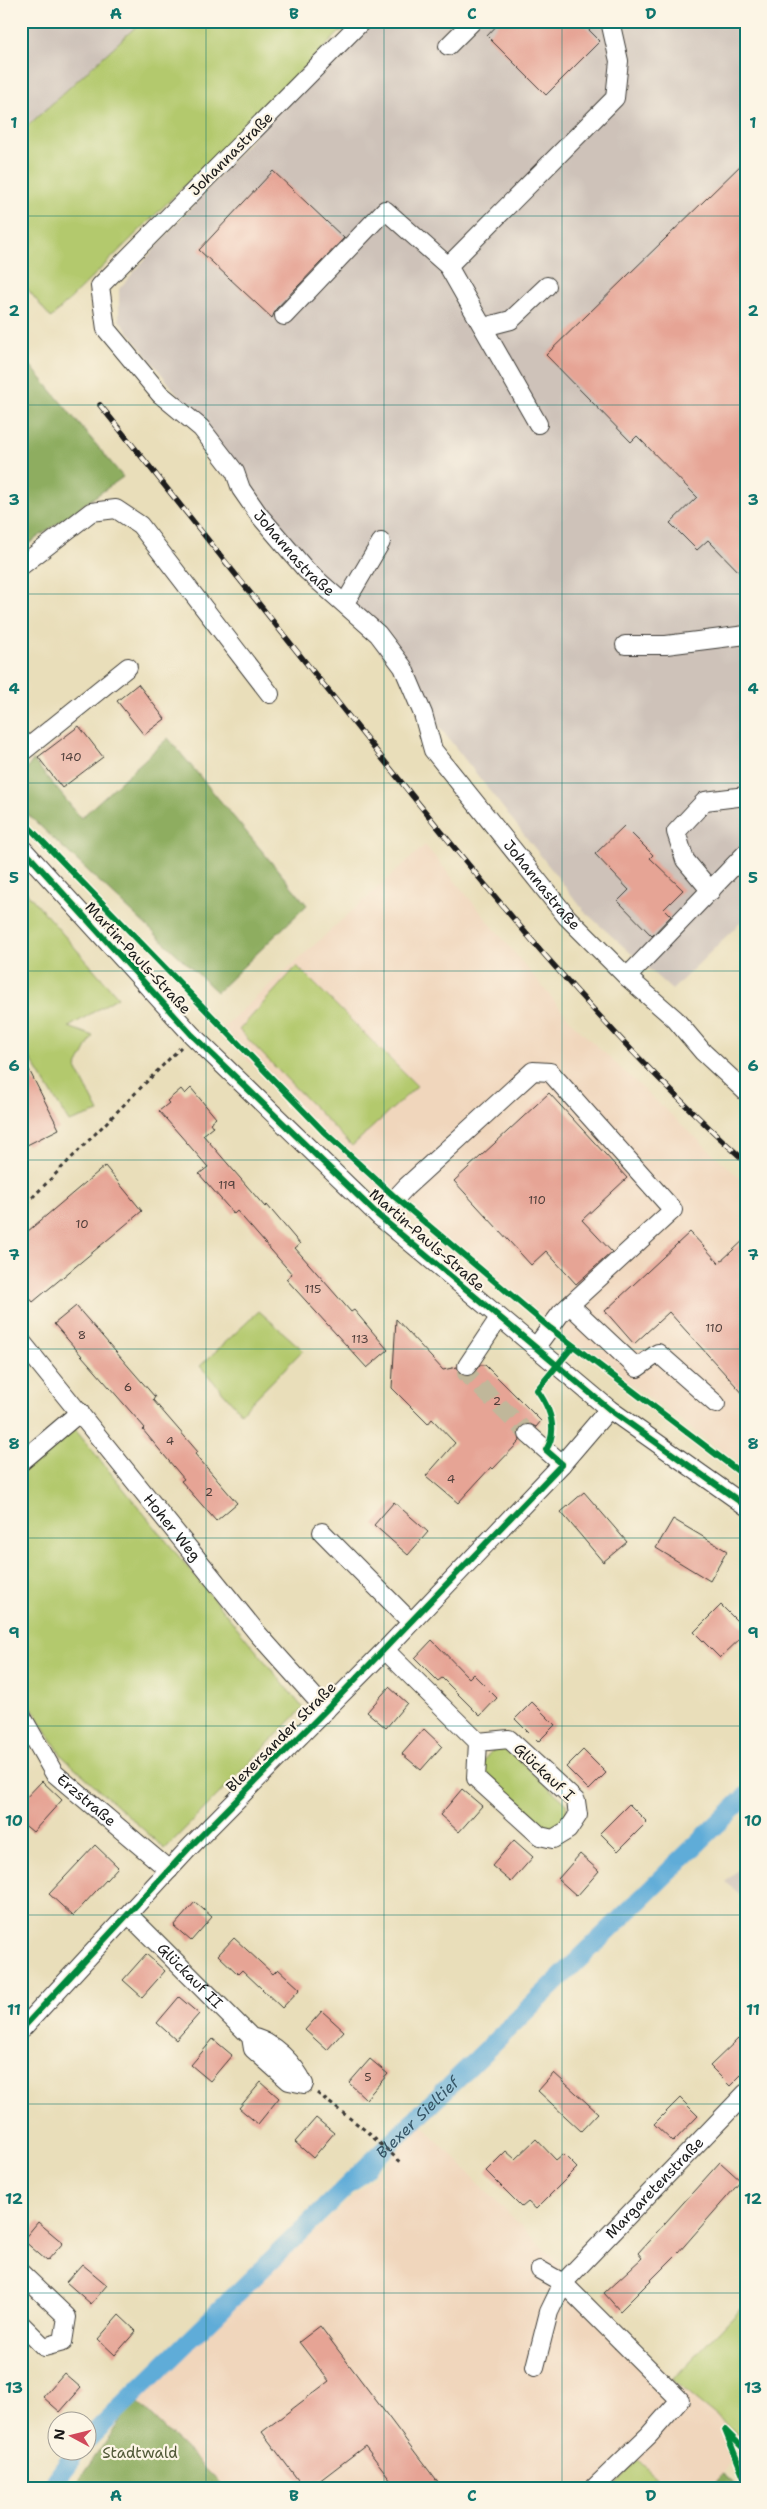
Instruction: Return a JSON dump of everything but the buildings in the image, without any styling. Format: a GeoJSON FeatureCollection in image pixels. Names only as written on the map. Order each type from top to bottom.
{"type":"FeatureCollection","features":[{"type":"Feature","properties":{"kind":"street","name":"Johannastraße"},"geometry":{"type":"LineString","coordinates":[[362,21],[100,286],[106,329],[160,394],[201,428],[235,472],[240,489],[259,515],[306,570],[378,634],[403,667],[422,714],[433,750],[567,917],[627,977],[675,1020],[703,1052],[746,1092]]}},
{"type":"Feature","properties":{"kind":"street"},"geometry":{"type":"LineString","coordinates":[[448,46],[473,21]]}},
{"type":"Feature","properties":{"kind":"street"},"geometry":{"type":"LineString","coordinates":[[448,266],[615,98],[619,61],[610,21]]}},
{"type":"Feature","properties":{"kind":"street"},"geometry":{"type":"LineString","coordinates":[[284,316],[385,210],[448,266],[484,326],[538,424]]}},
{"type":"Feature","properties":{"kind":"street"},"geometry":{"type":"LineString","coordinates":[[484,326],[511,320],[547,286]]}},
{"type":"Feature","properties":{"kind":"street"},"geometry":{"type":"LineString","coordinates":[[21,566],[92,512],[116,509],[140,525],[270,694]]}},
{"type":"Feature","properties":{"kind":"street"},"geometry":{"type":"LineString","coordinates":[[345,603],[381,542]]}},
{"type":"Feature","properties":{"kind":"street"},"geometry":{"type":"LineString","coordinates":[[626,645],[666,645],[746,636]]}},
{"type":"Feature","properties":{"kind":"street"},"geometry":{"type":"LineString","coordinates":[[21,753],[128,667]]}},
{"type":"Feature","properties":{"kind":"street"},"geometry":{"type":"LineString","coordinates":[[711,891],[685,860],[676,832],[705,801],[746,796]]}},
{"type":"Feature","properties":{"kind":"street","name":"Martin-Pauls-Straße"},"geometry":{"type":"LineString","coordinates":[[21,847],[192,1035],[379,1216],[609,1409],[746,1506]]}},
{"type":"Feature","properties":{"kind":"street"},"geometry":{"type":"LineString","coordinates":[[627,977],[746,853]]}},
{"type":"Feature","properties":{"kind":"street"},"geometry":{"type":"LineString","coordinates":[[379,1216],[406,1187],[532,1071],[550,1072],[673,1210],[561,1313],[535,1348]]}},
{"type":"Feature","properties":{"kind":"street"},"geometry":{"type":"LineString","coordinates":[[570,1305],[637,1368],[658,1353],[716,1404]]}},
{"type":"Feature","properties":{"kind":"street"},"geometry":{"type":"LineString","coordinates":[[467,1366],[499,1318]]}},
{"type":"Feature","properties":{"kind":"street","name":"Hoher Weg"},"geometry":{"type":"LineString","coordinates":[[21,1341],[258,1634],[326,1710]]}},
{"type":"Feature","properties":{"kind":"street","name":"Blexersander Straße"},"geometry":{"type":"LineString","coordinates":[[21,2030],[169,1870],[326,1710],[562,1464],[609,1409]]}},
{"type":"Feature","properties":{"kind":"street"},"geometry":{"type":"LineString","coordinates":[[21,1462],[80,1412]]}},
{"type":"Feature","properties":{"kind":"street"},"geometry":{"type":"LineString","coordinates":[[528,1434],[562,1464]]}},
{"type":"Feature","properties":{"kind":"street"},"geometry":{"type":"LineString","coordinates":[[322,1532],[411,1622]]}},
{"type":"Feature","properties":{"kind":"street"},"geometry":{"type":"LineString","coordinates":[[384,1650],[478,1742]]}},
{"type":"Feature","properties":{"kind":"street","name":"Erzstraße"},"geometry":{"type":"LineString","coordinates":[[21,1715],[54,1773],[169,1870]]}},
{"type":"Feature","properties":{"kind":"street","name":"Glückauf I"},"geometry":{"type":"LineString","coordinates":[[509,1739],[576,1802],[578,1815],[568,1830],[553,1839],[540,1836],[476,1778],[478,1742],[509,1739]]}},
{"type":"Feature","properties":{"kind":"street","name":"Glückauf II"},"geometry":{"type":"LineString","coordinates":[[129,1915],[251,2037],[253,2050],[289,2081],[304,2084]]}},
{"type":"Feature","properties":{"kind":"street","name":"Margaretenstraße"},"geometry":{"type":"LineString","coordinates":[[535,2367],[549,2312],[563,2283],[746,2093]]}},
{"type":"Feature","properties":{"kind":"street"},"geometry":{"type":"LineString","coordinates":[[540,2270],[563,2283],[680,2400],[650,2435],[594,2488]]}},
{"type":"Feature","properties":{"kind":"street"},"geometry":{"type":"LineString","coordinates":[[21,2274],[66,2317],[64,2342],[44,2347],[21,2324]]}},
{"type":"Feature","properties":{"kind":"path"},"geometry":{"type":"LineString","coordinates":[[21,1209],[192,1035]]}},
{"type":"Feature","properties":{"kind":"path"},"geometry":{"type":"LineString","coordinates":[[304,2084],[365,2130],[403,2164]]}},
{"type":"Feature","properties":{"kind":"shaded area"},"geometry":{"type":"Polygon","coordinates":[[[21,21],[142,21],[21,132],[21,21]]]}},
{"type":"Feature","properties":{"kind":"shaded area"},"geometry":{"type":"Polygon","coordinates":[[[356,21],[746,21],[746,917],[672,990],[585,912],[119,320],[119,289],[356,21]]]}},
{"type":"Feature","properties":{"kind":"shaded area"},"geometry":{"type":"Polygon","coordinates":[[[425,845],[575,1026],[746,1184],[746,1468],[564,1336],[369,1185],[219,1031],[425,845]]]}},
{"type":"Feature","properties":{"kind":"shaded area"},"geometry":{"type":"Polygon","coordinates":[[[746,1861],[746,1900],[726,1882],[746,1861]]]}},
{"type":"Feature","properties":{"kind":"shaded area"},"geometry":{"type":"Polygon","coordinates":[[[422,2125],[672,2380],[742,2436],[723,2474],[711,2488],[225,2488],[135,2400],[388,2163],[422,2125]]]}},
{"type":"Feature","properties":{"kind":"green space"},"geometry":{"type":"Polygon","coordinates":[[[142,21],[351,21],[51,318],[21,281],[21,132],[142,21]]]}},
{"type":"Feature","properties":{"kind":"green space"},"geometry":{"type":"Polygon","coordinates":[[[21,354],[123,477],[21,549],[21,354]]]}},
{"type":"Feature","properties":{"kind":"green space"},"geometry":{"type":"Polygon","coordinates":[[[168,738],[307,905],[217,992],[21,808],[21,778],[33,760],[81,818],[168,738]]]}},
{"type":"Feature","properties":{"kind":"green space"},"geometry":{"type":"Polygon","coordinates":[[[21,886],[118,997],[69,1027],[93,1036],[76,1068],[99,1112],[69,1122],[21,1043],[21,886]]]}},
{"type":"Feature","properties":{"kind":"green space"},"geometry":{"type":"Polygon","coordinates":[[[297,966],[417,1086],[352,1146],[239,1030],[297,966]]]}},
{"type":"Feature","properties":{"kind":"green space"},"geometry":{"type":"Polygon","coordinates":[[[259,1311],[303,1350],[241,1413],[200,1366],[259,1311]]]}},
{"type":"Feature","properties":{"kind":"green space"},"geometry":{"type":"Polygon","coordinates":[[[73,1427],[303,1708],[165,1849],[62,1756],[21,1690],[21,1470],[73,1427]]]}},
{"type":"Feature","properties":{"kind":"green space"},"geometry":{"type":"Polygon","coordinates":[[[504,1747],[566,1803],[568,1818],[563,1826],[552,1830],[543,1827],[482,1770],[489,1754],[495,1749],[504,1747]]]}},
{"type":"Feature","properties":{"kind":"green space"},"geometry":{"type":"Polygon","coordinates":[[[746,2303],[746,2440],[672,2380],[746,2303]]]}},
{"type":"Feature","properties":{"kind":"green space","name":"Stadtwald"},"geometry":{"type":"Polygon","coordinates":[[[135,2400],[225,2488],[73,2488],[91,2462],[98,2462],[98,2453],[135,2400]]]}},
{"type":"Feature","properties":{"kind":"green space"},"geometry":{"type":"Polygon","coordinates":[[[638,2460],[667,2488],[611,2488],[638,2460]]]}},
{"type":"Feature","properties":{"kind":"green space"},"geometry":{"type":"Polygon","coordinates":[[[723,2474],[739,2488],[711,2488],[723,2474]]]}},
{"type":"Feature","properties":{"kind":"waterway","name":"Blexer Sieltief"},"geometry":{"type":"LineString","coordinates":[[98,2429],[746,1796]]}},
{"type":"Feature","properties":{"kind":"waterway","name":"Blexer Sieltief"},"geometry":{"type":"LineString","coordinates":[[50,2488],[69,2462]]}},
{"type":"Feature","properties":{"kind":"tunnel"},"geometry":{"type":"LineString","coordinates":[[467,1366],[466,1373],[528,1434]]}},
{"type":"Feature","properties":{"kind":"railway"},"geometry":{"type":"LineString","coordinates":[[100,405],[407,790],[545,956],[642,1062],[746,1162]]}},
{"type":"Feature","properties":{"kind":"cycle path"},"geometry":{"type":"LineString","coordinates":[[21,819],[323,1131],[396,1198],[550,1328],[746,1477]]}},
{"type":"Feature","properties":{"kind":"cycle path"},"geometry":{"type":"LineString","coordinates":[[21,847],[192,1035],[379,1216],[609,1409],[746,1506]]}},
{"type":"Feature","properties":{"kind":"cycle path"},"geometry":{"type":"LineString","coordinates":[[21,2030],[190,1847],[326,1710],[562,1464],[546,1450],[552,1434],[551,1419],[546,1404],[537,1390],[573,1346]]}},
{"type":"Feature","properties":{"kind":"cycle path"},"geometry":{"type":"LineString","coordinates":[[746,2451],[725,2430],[746,2482]]}}]}
